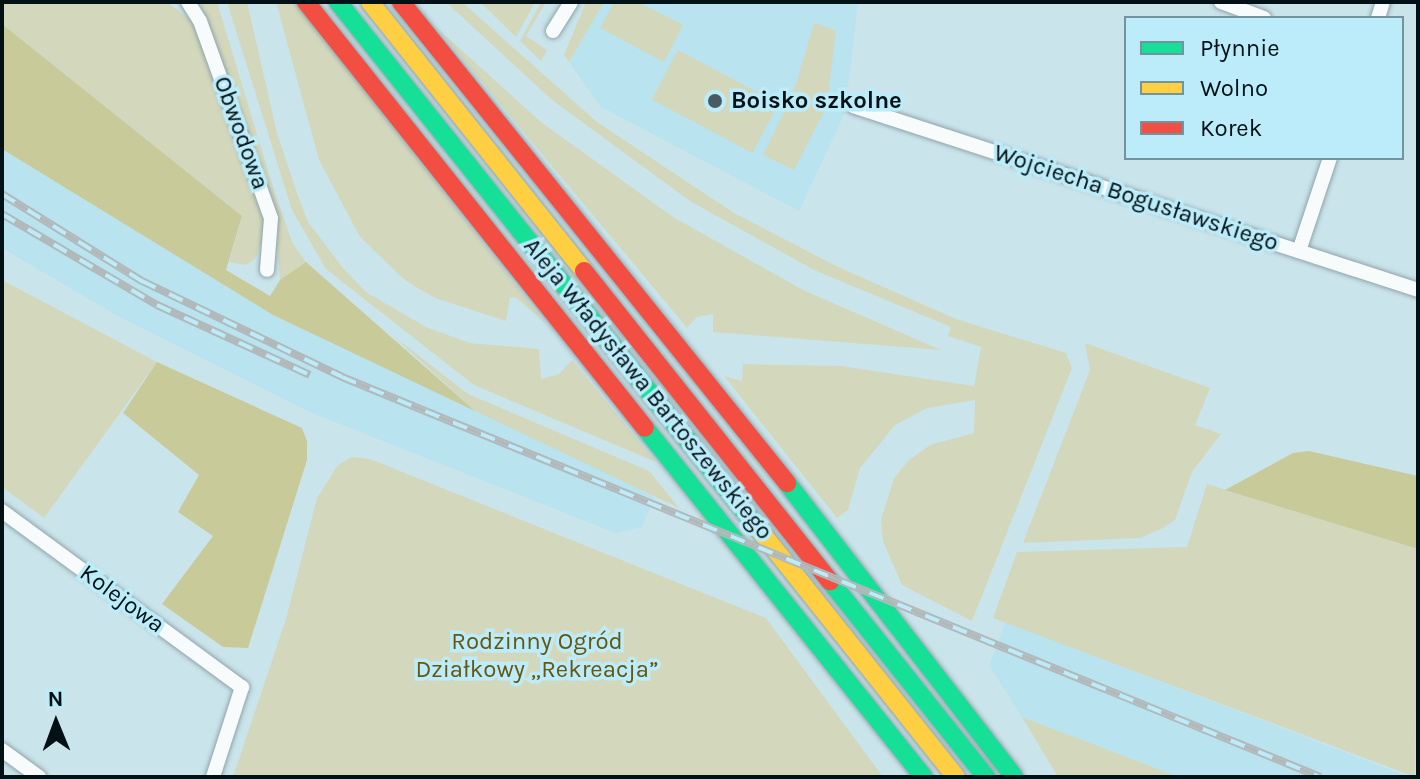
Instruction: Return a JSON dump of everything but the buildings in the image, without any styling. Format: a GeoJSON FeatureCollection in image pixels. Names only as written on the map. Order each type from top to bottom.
{"type":"FeatureCollection","features":[{"type":"Feature","properties":{"kind":"main road"},"geometry":{"type":"LineString","coordinates":[[306,2],[924,777]]}},
{"type":"Feature","properties":{"kind":"main road","name":"Aleja Władysława Bartoszewskiego"},"geometry":{"type":"LineString","coordinates":[[338,2],[956,777]]}},
{"type":"Feature","properties":{"kind":"main road","name":"Aleja Władysława Bartoszewskiego"},"geometry":{"type":"LineString","coordinates":[[370,2],[986,777]]}},
{"type":"Feature","properties":{"kind":"main road"},"geometry":{"type":"LineString","coordinates":[[401,2],[909,635],[1014,777]]}},
{"type":"Feature","properties":{"kind":"street","name":"Obwodowa"},"geometry":{"type":"LineString","coordinates":[[188,2],[200,21],[271,218],[267,270]]}},
{"type":"Feature","properties":{"kind":"street"},"geometry":{"type":"LineString","coordinates":[[553,31],[571,2]]}},
{"type":"Feature","properties":{"kind":"street"},"geometry":{"type":"LineString","coordinates":[[1221,2],[1259,16]]}},
{"type":"Feature","properties":{"kind":"street","name":"Wojciecha Bogusławskiego"},"geometry":{"type":"LineString","coordinates":[[853,106],[1418,290]]}},
{"type":"Feature","properties":{"kind":"street"},"geometry":{"type":"LineString","coordinates":[[1299,251],[1329,160]]}},
{"type":"Feature","properties":{"kind":"street","name":"Kolejowa"},"geometry":{"type":"LineString","coordinates":[[2,511],[242,687],[213,777]]}},
{"type":"Feature","properties":{"kind":"street"},"geometry":{"type":"LineString","coordinates":[[2,750],[39,777]]}},
{"type":"Feature","properties":{"kind":"shaded area"},"geometry":{"type":"Polygon","coordinates":[[[604,2],[858,2],[845,112],[799,211],[601,107],[569,62],[604,2]]]}},
{"type":"Feature","properties":{"kind":"shaded area"},"geometry":{"type":"Polygon","coordinates":[[[2,149],[273,315],[641,489],[654,498],[642,527],[616,533],[312,413],[118,316],[2,248],[2,149]]]}},
{"type":"Feature","properties":{"kind":"shaded area"},"geometry":{"type":"Polygon","coordinates":[[[1006,622],[1409,777],[1179,777],[1022,717],[989,665],[1006,622]]]}},
{"type":"Feature","properties":{"kind":"green space"},"geometry":{"type":"Polygon","coordinates":[[[2,2],[167,2],[193,22],[264,215],[265,231],[256,258],[246,265],[229,262],[242,216],[2,24],[2,2]]]}},
{"type":"Feature","properties":{"kind":"green space"},"geometry":{"type":"Polygon","coordinates":[[[200,2],[217,2],[275,194],[293,244],[306,262],[280,280],[274,203],[200,2]]]}},
{"type":"Feature","properties":{"kind":"green space"},"geometry":{"type":"Polygon","coordinates":[[[227,2],[247,2],[277,133],[297,193],[308,222],[343,268],[366,292],[426,327],[470,343],[539,349],[541,379],[559,374],[572,360],[656,462],[474,385],[326,269],[292,210],[227,2]]]}},
{"type":"Feature","properties":{"kind":"green space"},"geometry":{"type":"Polygon","coordinates":[[[276,2],[295,2],[546,324],[517,298],[510,297],[506,321],[435,298],[406,281],[360,237],[319,160],[276,2]]]}},
{"type":"Feature","properties":{"kind":"green space"},"geometry":{"type":"Polygon","coordinates":[[[446,2],[462,2],[597,122],[734,213],[836,266],[956,319],[1066,353],[1072,368],[972,621],[902,585],[883,541],[881,520],[894,478],[909,460],[930,445],[974,433],[975,400],[927,408],[895,425],[860,468],[848,510],[837,518],[724,376],[742,381],[743,364],[841,366],[974,386],[981,347],[948,336],[951,327],[814,270],[690,201],[552,100],[446,2]]]}},
{"type":"Feature","properties":{"kind":"green space"},"geometry":{"type":"Polygon","coordinates":[[[480,2],[535,2],[516,37],[480,2]]]}},
{"type":"Feature","properties":{"kind":"green space"},"geometry":{"type":"Polygon","coordinates":[[[541,2],[546,2],[526,36],[547,50],[541,61],[520,41],[541,2]]]}},
{"type":"Feature","properties":{"kind":"green space"},"geometry":{"type":"Polygon","coordinates":[[[586,2],[604,2],[569,62],[564,55],[586,2]]]}},
{"type":"Feature","properties":{"kind":"green space","name":"Boisko szkolne"},"geometry":{"type":"Polygon","coordinates":[[[614,2],[638,2],[683,25],[664,62],[600,28],[614,2]]]}},
{"type":"Feature","properties":{"kind":"green space"},"geometry":{"type":"Polygon","coordinates":[[[814,23],[836,30],[827,106],[794,170],[763,155],[794,91],[814,23]]]}},
{"type":"Feature","properties":{"kind":"green space"},"geometry":{"type":"Polygon","coordinates":[[[2,24],[242,216],[226,270],[270,296],[280,280],[306,262],[475,411],[273,315],[2,149],[2,24]]]}},
{"type":"Feature","properties":{"kind":"green space"},"geometry":{"type":"Polygon","coordinates":[[[437,28],[541,122],[673,217],[803,290],[941,350],[713,332],[713,314],[697,317],[687,328],[437,28]]]}},
{"type":"Feature","properties":{"kind":"green space","name":"Boisko szkolne"},"geometry":{"type":"Polygon","coordinates":[[[678,50],[779,104],[752,153],[652,99],[678,50]]]}},
{"type":"Feature","properties":{"kind":"green space"},"geometry":{"type":"Polygon","coordinates":[[[2,280],[157,362],[44,518],[2,487],[2,280]]]}},
{"type":"Feature","properties":{"kind":"green space"},"geometry":{"type":"Polygon","coordinates":[[[392,335],[468,394],[649,471],[679,508],[475,411],[392,335]]]}},
{"type":"Feature","properties":{"kind":"green space"},"geometry":{"type":"Polygon","coordinates":[[[1085,343],[1210,388],[1195,425],[1221,434],[1192,472],[1175,520],[1163,528],[1140,538],[1023,543],[1090,370],[1085,343]]]}},
{"type":"Feature","properties":{"kind":"green space"},"geometry":{"type":"Polygon","coordinates":[[[157,362],[302,428],[307,441],[307,460],[248,648],[223,647],[162,604],[213,536],[178,512],[199,475],[123,413],[157,362]]]}},
{"type":"Feature","properties":{"kind":"green space"},"geometry":{"type":"Polygon","coordinates":[[[1309,451],[1418,476],[1418,549],[1225,490],[1293,453],[1309,451]]]}},
{"type":"Feature","properties":{"kind":"green space","name":"Rodzinny Ogród Działkowy „Rekreacja”"},"geometry":{"type":"Polygon","coordinates":[[[352,457],[370,459],[766,618],[883,777],[233,777],[286,619],[317,498],[338,465],[352,457]]]}},
{"type":"Feature","properties":{"kind":"green space"},"geometry":{"type":"Polygon","coordinates":[[[1207,484],[1418,549],[1415,777],[993,618],[1017,552],[1187,547],[1207,484]]]}},
{"type":"Feature","properties":{"kind":"green space"},"geometry":{"type":"Polygon","coordinates":[[[1022,717],[1179,777],[1058,777],[1022,717]]]}},
{"type":"Feature","properties":{"kind":"railway"},"geometry":{"type":"LineString","coordinates":[[2,194],[142,281],[342,377],[1320,777]]}},
{"type":"Feature","properties":{"kind":"railway"},"geometry":{"type":"LineString","coordinates":[[2,214],[157,305],[310,375]]}},
{"type":"Feature","properties":{"kind":"traffic: fast"},"geometry":{"type":"LineString","coordinates":[[338,2],[757,527]]}},
{"type":"Feature","properties":{"kind":"traffic: fast"},"geometry":{"type":"LineString","coordinates":[[645,428],[924,777]]}},
{"type":"Feature","properties":{"kind":"traffic: fast"},"geometry":{"type":"LineString","coordinates":[[787,483],[1014,777]]}},
{"type":"Feature","properties":{"kind":"traffic: fast"},"geometry":{"type":"LineString","coordinates":[[830,581],[986,777]]}},
{"type":"Feature","properties":{"kind":"traffic: slow"},"geometry":{"type":"LineString","coordinates":[[370,2],[584,271]]}},
{"type":"Feature","properties":{"kind":"traffic: slow"},"geometry":{"type":"LineString","coordinates":[[757,527],[956,777]]}},
{"type":"Feature","properties":{"kind":"traffic: jam"},"geometry":{"type":"LineString","coordinates":[[306,2],[645,428]]}},
{"type":"Feature","properties":{"kind":"traffic: jam"},"geometry":{"type":"LineString","coordinates":[[401,2],[787,483]]}},
{"type":"Feature","properties":{"kind":"traffic: jam"},"geometry":{"type":"LineString","coordinates":[[584,271],[830,581]]}},
{"type":"Feature","properties":{"kind":"place","name":"Boisko szkolne"},"geometry":{"type":"Point","coordinates":[715,101]}}]}
